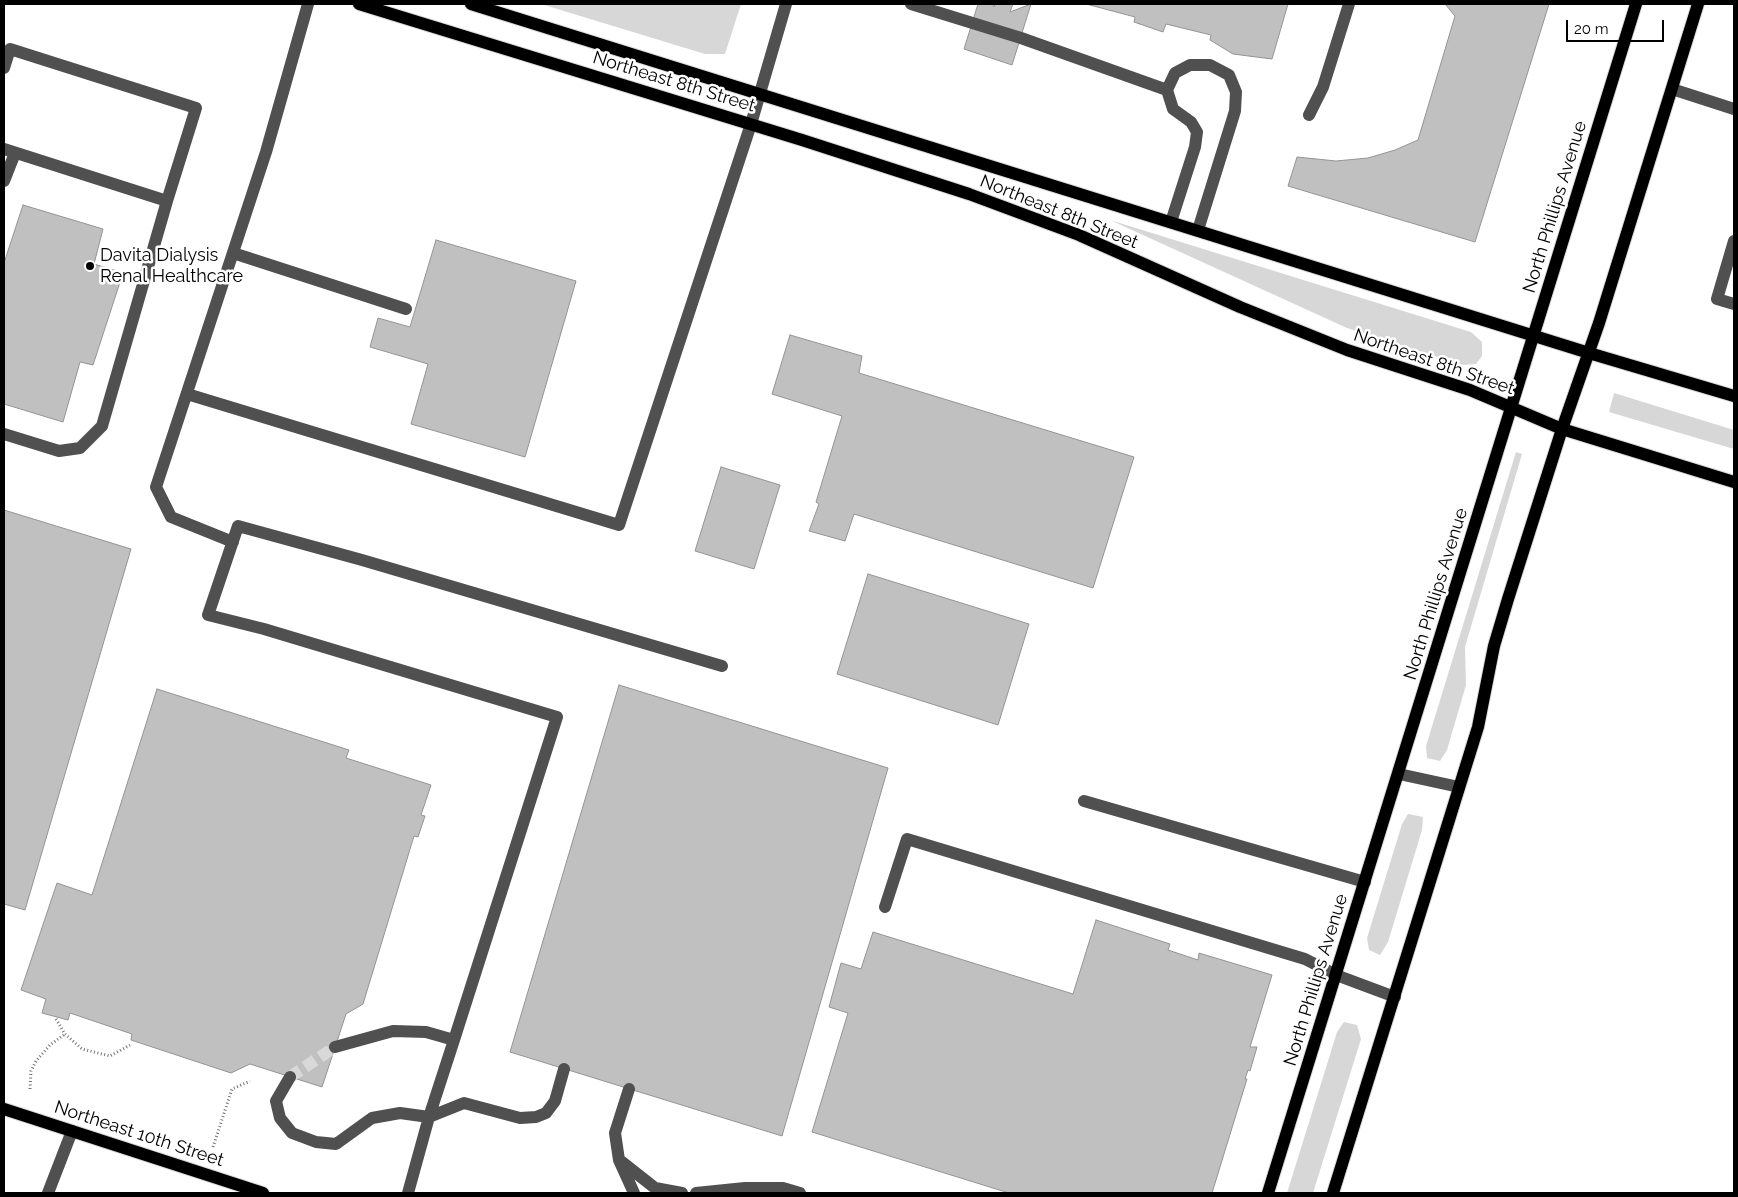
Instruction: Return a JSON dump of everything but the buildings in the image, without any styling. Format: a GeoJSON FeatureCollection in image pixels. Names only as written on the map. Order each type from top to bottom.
{"type":"FeatureCollection","features":[{"type":"Feature","properties":{"kind":"main road","name":"Northeast 8th Street"},"geometry":{"type":"LineString","coordinates":[[359,4],[915,175],[1026,214],[1292,328],[1356,353],[1470,390],[1562,429],[1734,482]]}},
{"type":"Feature","properties":{"kind":"main road","name":"Northeast 8th Street"},"geometry":{"type":"LineString","coordinates":[[471,4],[760,92],[1534,336],[1734,396]]}},
{"type":"Feature","properties":{"kind":"main road","name":"North Phillips Avenue"},"geometry":{"type":"LineString","coordinates":[[1268,1193],[1636,4]]}},
{"type":"Feature","properties":{"kind":"main road"},"geometry":{"type":"LineString","coordinates":[[1333,1193],[1478,727],[1497,636],[1562,429],[1589,353],[1698,4]]}},
{"type":"Feature","properties":{"kind":"main road","name":"Northeast 10th Street"},"geometry":{"type":"LineString","coordinates":[[4,1109],[263,1193]]}},
{"type":"Feature","properties":{"kind":"street"},"geometry":{"type":"LineString","coordinates":[[232,542],[171,517],[156,487],[266,152],[308,4]]}},
{"type":"Feature","properties":{"kind":"street"},"geometry":{"type":"LineString","coordinates":[[187,394],[619,525],[751,124],[786,4]]}},
{"type":"Feature","properties":{"kind":"street"},"geometry":{"type":"LineString","coordinates":[[911,4],[1020,38],[1167,90]]}},
{"type":"Feature","properties":{"kind":"street"},"geometry":{"type":"LineString","coordinates":[[1309,116],[1324,87],[1350,4]]}},
{"type":"Feature","properties":{"kind":"street"},"geometry":{"type":"LineString","coordinates":[[4,68],[10,49],[196,108],[102,426],[80,448],[58,451],[4,434]]}},
{"type":"Feature","properties":{"kind":"street"},"geometry":{"type":"LineString","coordinates":[[1171,222],[1197,132],[1191,122],[1173,109],[1167,90],[1175,74],[1190,65],[1210,65],[1229,75],[1236,92],[1235,111],[1198,230]]}},
{"type":"Feature","properties":{"kind":"street"},"geometry":{"type":"LineString","coordinates":[[1672,89],[1734,109]]}},
{"type":"Feature","properties":{"kind":"street"},"geometry":{"type":"LineString","coordinates":[[4,181],[9,151],[167,201]]}},
{"type":"Feature","properties":{"kind":"street"},"geometry":{"type":"LineString","coordinates":[[1734,241],[1716,299],[1734,304]]}},
{"type":"Feature","properties":{"kind":"street"},"geometry":{"type":"LineString","coordinates":[[233,253],[406,309]]}},
{"type":"Feature","properties":{"kind":"street"},"geometry":{"type":"LineString","coordinates":[[408,1193],[429,1117],[557,718],[208,614],[238,526],[362,560],[722,666]]}},
{"type":"Feature","properties":{"kind":"street"},"geometry":{"type":"LineString","coordinates":[[1399,774],[1459,787]]}},
{"type":"Feature","properties":{"kind":"street"},"geometry":{"type":"LineString","coordinates":[[1084,801],[1365,882]]}},
{"type":"Feature","properties":{"kind":"street"},"geometry":{"type":"LineString","coordinates":[[885,907],[907,839],[1306,959],[1336,975],[1395,997]]}},
{"type":"Feature","properties":{"kind":"street"},"geometry":{"type":"LineString","coordinates":[[335,1047],[393,1031],[426,1032],[454,1040]]}},
{"type":"Feature","properties":{"kind":"street"},"geometry":{"type":"LineString","coordinates":[[290,1077],[276,1101],[280,1118],[292,1132],[316,1142],[336,1144],[372,1118],[400,1113],[429,1117],[464,1103],[520,1118],[536,1117],[546,1113],[555,1101],[564,1069]]}},
{"type":"Feature","properties":{"kind":"street"},"geometry":{"type":"LineString","coordinates":[[629,1089],[615,1133],[619,1160],[634,1193]]}},
{"type":"Feature","properties":{"kind":"street"},"geometry":{"type":"LineString","coordinates":[[48,1193],[72,1131]]}},
{"type":"Feature","properties":{"kind":"street"},"geometry":{"type":"LineString","coordinates":[[619,1160],[655,1188],[682,1193]]}},
{"type":"Feature","properties":{"kind":"street"},"geometry":{"type":"LineString","coordinates":[[696,1193],[783,1188],[800,1193]]}},
{"type":"Feature","properties":{"kind":"path"},"geometry":{"type":"LineString","coordinates":[[56,1019],[65,1034],[82,1049],[96,1054],[110,1056],[130,1045]]}},
{"type":"Feature","properties":{"kind":"path"},"geometry":{"type":"LineString","coordinates":[[30,1090],[31,1071],[36,1061],[50,1045],[65,1034]]}},
{"type":"Feature","properties":{"kind":"path"},"geometry":{"type":"LineString","coordinates":[[212,1147],[232,1089],[250,1081]]}},
{"type":"Feature","properties":{"kind":"shaded area"},"geometry":{"type":"Polygon","coordinates":[[[541,4],[741,4],[725,54],[705,54],[541,4]]]}},
{"type":"Feature","properties":{"kind":"shaded area"},"geometry":{"type":"Polygon","coordinates":[[[1110,220],[1471,332],[1482,342],[1482,356],[1476,364],[1463,365],[1347,328],[1110,220]]]}},
{"type":"Feature","properties":{"kind":"shaded area"},"geometry":{"type":"Polygon","coordinates":[[[1614,393],[1734,430],[1734,449],[1609,412],[1614,393]]]}},
{"type":"Feature","properties":{"kind":"shaded area"},"geometry":{"type":"Polygon","coordinates":[[[1516,452],[1522,454],[1465,647],[1466,685],[1447,750],[1440,761],[1427,758],[1426,746],[1516,452]]]}},
{"type":"Feature","properties":{"kind":"shaded area"},"geometry":{"type":"Polygon","coordinates":[[[1408,814],[1423,817],[1422,830],[1388,942],[1380,955],[1369,950],[1367,938],[1402,824],[1408,814]]]}},
{"type":"Feature","properties":{"kind":"shaded area"},"geometry":{"type":"Polygon","coordinates":[[[1344,1022],[1357,1025],[1361,1039],[1313,1193],[1287,1193],[1337,1032],[1344,1022]]]}},
{"type":"Feature","properties":{"kind":"tunnel"},"geometry":{"type":"LineString","coordinates":[[290,1077],[335,1047]]}},
{"type":"Feature","properties":{"kind":"place","name":"Davita Dialysis Renal Healthcare"},"geometry":{"type":"Point","coordinates":[90,266]}}]}
